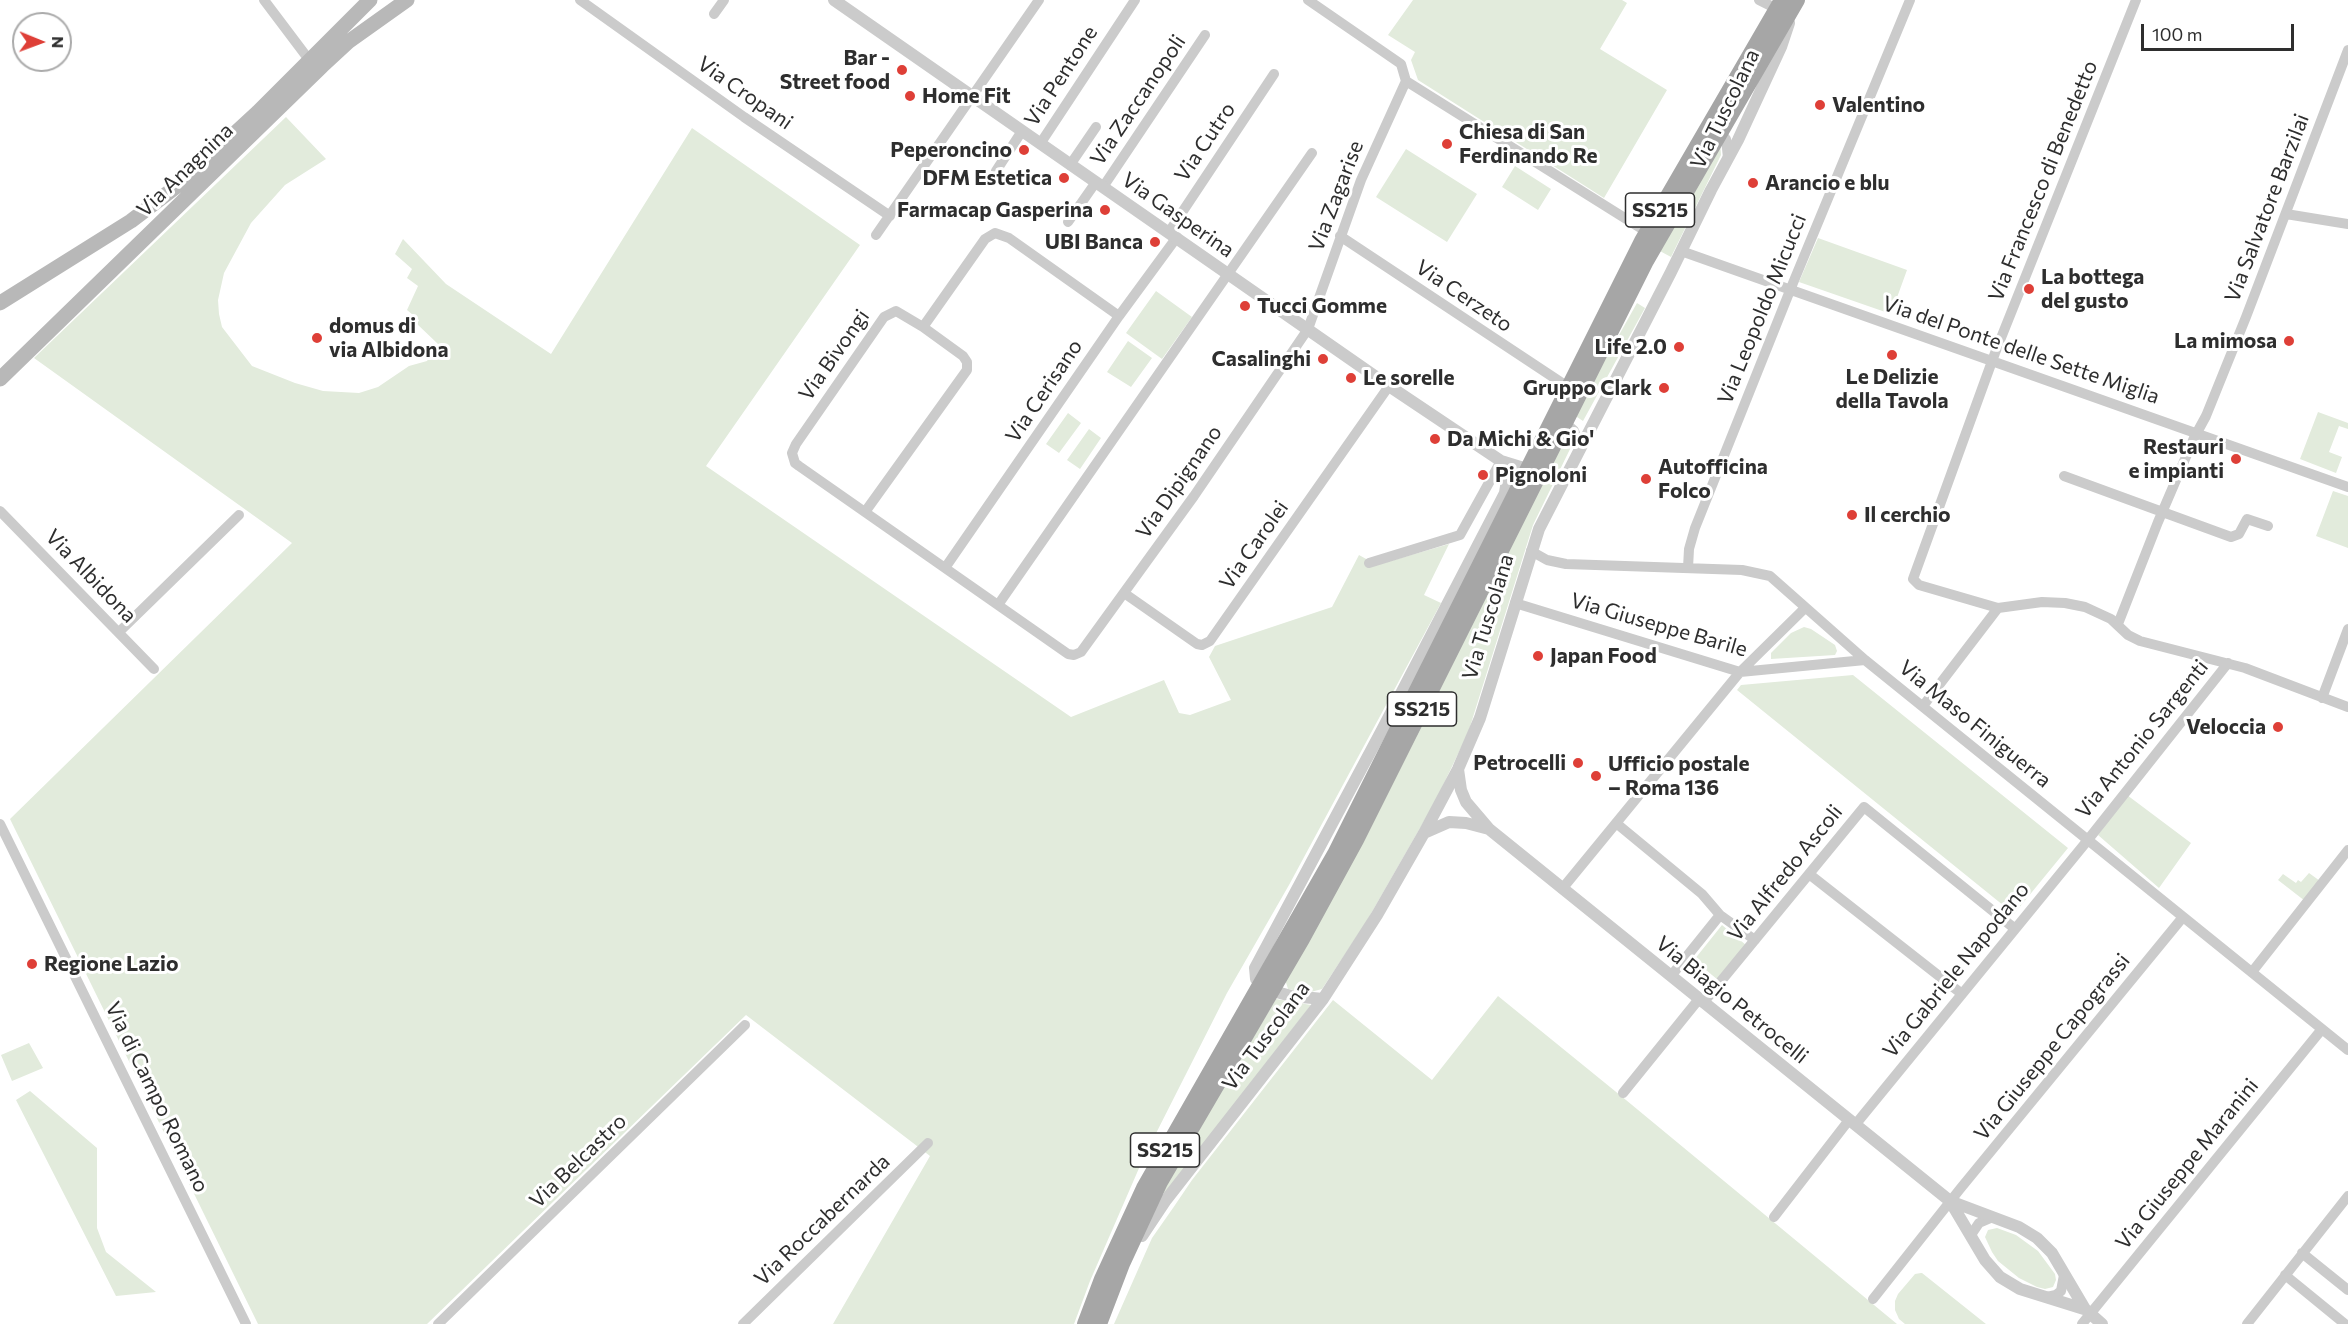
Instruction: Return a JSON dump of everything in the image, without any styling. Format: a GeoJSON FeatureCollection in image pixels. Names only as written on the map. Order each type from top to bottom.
{"type":"FeatureCollection","features":[{"type":"Feature","properties":{"kind":"main road","name":"Via Anagnina"},"geometry":{"type":"LineString","coordinates":[[0,303],[108,236],[158,201],[207,161],[370,0]]}},
{"type":"Feature","properties":{"kind":"main road","name":"Via Anagnina"},"geometry":{"type":"LineString","coordinates":[[0,379],[322,66],[348,42],[407,0]]}},
{"type":"Feature","properties":{"kind":"main road","name":"Via Tuscolana"},"geometry":{"type":"LineString","coordinates":[[1085,1324],[1119,1240],[1146,1183],[1361,831],[1557,425],[1712,134],[1787,4]]}},
{"type":"Feature","properties":{"kind":"main road","name":"Via Tuscolana"},"geometry":{"type":"LineString","coordinates":[[1099,1324],[1122,1264],[1160,1182],[1267,987],[1527,469],[1557,425],[1568,387],[1647,232],[1712,134]]}},
{"type":"Feature","properties":{"kind":"street"},"geometry":{"type":"LineString","coordinates":[[264,0],[310,61]]}},
{"type":"Feature","properties":{"kind":"street","name":"Via Cropani"},"geometry":{"type":"LineString","coordinates":[[580,0],[748,120],[890,216]]}},
{"type":"Feature","properties":{"kind":"street"},"geometry":{"type":"LineString","coordinates":[[714,14],[724,0]]}},
{"type":"Feature","properties":{"kind":"street","name":"Via Gasperina"},"geometry":{"type":"LineString","coordinates":[[834,0],[1389,386],[1501,460],[1527,469]]}},
{"type":"Feature","properties":{"kind":"street"},"geometry":{"type":"LineString","coordinates":[[876,235],[1039,0]]}},
{"type":"Feature","properties":{"kind":"street","name":"Via Pentone"},"geometry":{"type":"LineString","coordinates":[[1040,144],[1135,0]]}},
{"type":"Feature","properties":{"kind":"street"},"geometry":{"type":"LineString","coordinates":[[1308,0],[1401,64],[1406,81],[1647,232]]}},
{"type":"Feature","properties":{"kind":"street"},"geometry":{"type":"LineString","coordinates":[[1759,0],[1787,4]]}},
{"type":"Feature","properties":{"kind":"street","name":"Via Leopoldo Micucci"},"geometry":{"type":"LineString","coordinates":[[1688,568],[1692,538],[1790,290],[1910,0]]}},
{"type":"Feature","properties":{"kind":"street","name":"Via Francesco di Benedetto"},"geometry":{"type":"LineString","coordinates":[[1998,608],[1919,585],[1913,579],[1992,360],[2136,0]]}},
{"type":"Feature","properties":{"kind":"street","name":"Via Tuscolana"},"geometry":{"type":"LineString","coordinates":[[1122,1264],[1166,1200],[1323,999],[1377,915],[1458,769],[1482,713],[1539,529],[1751,114],[1781,47],[1787,4]]}},
{"type":"Feature","properties":{"kind":"street","name":"Via Zaccanopoli"},"geometry":{"type":"LineString","coordinates":[[1068,222],[1099,185],[1205,35]]}},
{"type":"Feature","properties":{"kind":"street","name":"Via Salvatore Barzilai"},"geometry":{"type":"LineString","coordinates":[[2118,624],[2162,512],[2206,416],[2348,50]]}},
{"type":"Feature","properties":{"kind":"street","name":"Via Cutro"},"geometry":{"type":"LineString","coordinates":[[1173,235],[1274,74]]}},
{"type":"Feature","properties":{"kind":"street","name":"Via Zagarise"},"geometry":{"type":"LineString","coordinates":[[1308,329],[1361,180],[1406,81]]}},
{"type":"Feature","properties":{"kind":"street"},"geometry":{"type":"LineString","coordinates":[[1070,165],[1096,127]]}},
{"type":"Feature","properties":{"kind":"street"},"geometry":{"type":"LineString","coordinates":[[996,171],[1022,131]]}},
{"type":"Feature","properties":{"kind":"street"},"geometry":{"type":"LineString","coordinates":[[1712,134],[1726,141],[1728,158]]}},
{"type":"Feature","properties":{"kind":"street"},"geometry":{"type":"LineString","coordinates":[[998,605],[1312,153]]}},
{"type":"Feature","properties":{"kind":"street"},"geometry":{"type":"LineString","coordinates":[[2286,214],[2348,224]]}},
{"type":"Feature","properties":{"kind":"street"},"geometry":{"type":"LineString","coordinates":[[923,327],[985,239],[995,233],[1009,238],[1119,316]]}},
{"type":"Feature","properties":{"kind":"street","name":"Via Cerisano"},"geometry":{"type":"LineString","coordinates":[[945,568],[1173,235]]}},
{"type":"Feature","properties":{"kind":"street","name":"Via Cerzeto"},"geometry":{"type":"LineString","coordinates":[[1340,236],[1568,387]]}},
{"type":"Feature","properties":{"kind":"street","name":"Via del Ponte delle Sette Miglia"},"geometry":{"type":"LineString","coordinates":[[1681,251],[2348,487]]}},
{"type":"Feature","properties":{"kind":"street","name":"Via Bivongi"},"geometry":{"type":"LineString","coordinates":[[865,512],[967,370],[965,357],[923,327],[894,311],[886,315],[793,448],[792,455],[797,465],[1068,654],[1076,655]]}},
{"type":"Feature","properties":{"kind":"street","name":"Via Dipignano"},"geometry":{"type":"LineString","coordinates":[[1076,655],[1083,650],[1194,496],[1308,329]]}},
{"type":"Feature","properties":{"kind":"street","name":"Via Carolei"},"geometry":{"type":"LineString","coordinates":[[1124,593],[1197,644],[1202,645],[1210,641],[1389,386]]}},
{"type":"Feature","properties":{"kind":"street"},"geometry":{"type":"LineString","coordinates":[[1557,425],[1577,437],[1580,448]]}},
{"type":"Feature","properties":{"kind":"street"},"geometry":{"type":"LineString","coordinates":[[1369,563],[1460,535],[1501,460],[1508,474],[1505,493],[1487,550]]}},
{"type":"Feature","properties":{"kind":"street"},"geometry":{"type":"LineString","coordinates":[[2064,476],[2231,537],[2239,534],[2247,519],[2268,526]]}},
{"type":"Feature","properties":{"kind":"street","name":"Via Tuscolana"},"geometry":{"type":"LineString","coordinates":[[1267,987],[1254,976],[1255,968],[1505,493]]}},
{"type":"Feature","properties":{"kind":"street","name":"Via Albidona"},"geometry":{"type":"LineString","coordinates":[[0,511],[154,669]]}},
{"type":"Feature","properties":{"kind":"street"},"geometry":{"type":"LineString","coordinates":[[119,633],[239,514]]}},
{"type":"Feature","properties":{"kind":"street","name":"Via Maso Finiguerra"},"geometry":{"type":"LineString","coordinates":[[1531,551],[1547,560],[1566,564],[1742,570],[1765,574],[1778,582],[1865,660],[2348,1050]]}},
{"type":"Feature","properties":{"kind":"street"},"geometry":{"type":"LineString","coordinates":[[1923,706],[1998,608],[2035,602],[2066,603],[2098,612],[2118,624],[2128,635],[2140,641],[2228,663],[2348,707]]}},
{"type":"Feature","properties":{"kind":"street","name":"Via Giuseppe Barile"},"geometry":{"type":"LineString","coordinates":[[1515,603],[1740,672],[1865,660]]}},
{"type":"Feature","properties":{"kind":"street"},"geometry":{"type":"LineString","coordinates":[[1562,889],[1740,672],[1805,608]]}},
{"type":"Feature","properties":{"kind":"street"},"geometry":{"type":"LineString","coordinates":[[2322,698],[2348,629]]}},
{"type":"Feature","properties":{"kind":"street","name":"Via Antonio Sargenti"},"geometry":{"type":"LineString","coordinates":[[2087,840],[2228,663]]}},
{"type":"Feature","properties":{"kind":"street"},"geometry":{"type":"LineString","coordinates":[[1382,730],[1428,669]]}},
{"type":"Feature","properties":{"kind":"street","name":"Via Biagio Petrocelli"},"geometry":{"type":"LineString","coordinates":[[1458,769],[1466,802],[1489,829],[1562,889],[1950,1201],[2024,1230],[2041,1241],[2052,1253],[2086,1316]]}},
{"type":"Feature","properties":{"kind":"street","name":"Via Alfredo Ascoli"},"geometry":{"type":"LineString","coordinates":[[1623,1093],[1755,940],[1864,807],[2014,928]]}},
{"type":"Feature","properties":{"kind":"street","name":"Via Biagio Petrocelli"},"geometry":{"type":"LineString","coordinates":[[1424,833],[1449,822],[1466,823],[1489,829]]}},
{"type":"Feature","properties":{"kind":"street","name":"Via di Campo Romano"},"geometry":{"type":"LineString","coordinates":[[0,824],[246,1324]]}},
{"type":"Feature","properties":{"kind":"street"},"geometry":{"type":"LineString","coordinates":[[1616,824],[1702,894],[1720,915],[1755,940]]}},
{"type":"Feature","properties":{"kind":"street","name":"Via Gabriele Napodano"},"geometry":{"type":"LineString","coordinates":[[1774,1217],[1962,994],[2087,840]]}},
{"type":"Feature","properties":{"kind":"street"},"geometry":{"type":"LineString","coordinates":[[2252,972],[2348,850]]}},
{"type":"Feature","properties":{"kind":"street"},"geometry":{"type":"LineString","coordinates":[[1809,874],[1962,994]]}},
{"type":"Feature","properties":{"kind":"street"},"geometry":{"type":"LineString","coordinates":[[1671,976],[1720,915]]}},
{"type":"Feature","properties":{"kind":"street","name":"Via Giuseppe Capograssi"},"geometry":{"type":"LineString","coordinates":[[1873,1299],[1950,1201],[2183,917]]}},
{"type":"Feature","properties":{"kind":"street"},"geometry":{"type":"LineString","coordinates":[[1267,987],[1291,996],[1323,999]]}},
{"type":"Feature","properties":{"kind":"street","name":"Via Belcastro"},"geometry":{"type":"LineString","coordinates":[[438,1324],[745,1025]]}},
{"type":"Feature","properties":{"kind":"street","name":"Via Giuseppe Maranini"},"geometry":{"type":"LineString","coordinates":[[2086,1316],[2322,1029]]}},
{"type":"Feature","properties":{"kind":"street","name":"Via Roccabernarda"},"geometry":{"type":"LineString","coordinates":[[743,1324],[928,1143]]}},
{"type":"Feature","properties":{"kind":"street"},"geometry":{"type":"LineString","coordinates":[[2247,1324],[2348,1196]]}},
{"type":"Feature","properties":{"kind":"street","name":"Via Biagio Petrocelli"},"geometry":{"type":"LineString","coordinates":[[1950,1201],[1988,1264],[2005,1281],[2020,1289],[2047,1297],[2102,1324]]}},
{"type":"Feature","properties":{"kind":"street"},"geometry":{"type":"LineString","coordinates":[[1971,1235],[1979,1222],[1993,1217]]}},
{"type":"Feature","properties":{"kind":"street"},"geometry":{"type":"LineString","coordinates":[[2302,1253],[2348,1290]]}},
{"type":"Feature","properties":{"kind":"street"},"geometry":{"type":"LineString","coordinates":[[2047,1297],[2056,1296],[2061,1291],[2064,1275]]}},
{"type":"Feature","properties":{"kind":"street"},"geometry":{"type":"LineString","coordinates":[[2285,1275],[2345,1324]]}},
{"type":"Feature","properties":{"kind":"green space"},"geometry":{"type":"Polygon","coordinates":[[[1413,0],[1622,0],[1627,3],[1600,49],[1667,90],[1604,198],[1418,80],[1411,60],[1415,52],[1388,35],[1413,0]]]}},
{"type":"Feature","properties":{"kind":"green space"},"geometry":{"type":"Polygon","coordinates":[[[286,117],[326,159],[285,185],[251,223],[224,273],[218,300],[219,314],[222,327],[252,366],[323,391],[359,393],[378,387],[409,366],[427,361],[438,344],[417,324],[419,320],[407,310],[418,286],[407,278],[412,269],[395,254],[403,239],[446,284],[551,354],[692,128],[860,245],[706,466],[1071,717],[1164,680],[1179,713],[1190,715],[1231,700],[1209,657],[1215,646],[1332,607],[1359,555],[1377,565],[1449,544],[1424,595],[1441,603],[1289,885],[1227,993],[1143,1159],[1090,1281],[1074,1324],[833,1324],[930,1156],[746,1015],[427,1324],[258,1324],[10,819],[292,543],[34,358],[286,117]]]}},
{"type":"Feature","properties":{"kind":"green space"},"geometry":{"type":"Polygon","coordinates":[[[1720,142],[1721,155],[1671,257],[1658,250],[1720,142]]]}},
{"type":"Feature","properties":{"kind":"green space"},"geometry":{"type":"Polygon","coordinates":[[[1406,149],[1477,194],[1447,242],[1376,197],[1406,149]]]}},
{"type":"Feature","properties":{"kind":"green space"},"geometry":{"type":"Polygon","coordinates":[[[1515,166],[1551,189],[1538,210],[1502,187],[1515,166]]]}},
{"type":"Feature","properties":{"kind":"green space"},"geometry":{"type":"Polygon","coordinates":[[[1818,238],[1907,270],[1891,314],[1799,282],[1818,238]]]}},
{"type":"Feature","properties":{"kind":"green space"},"geometry":{"type":"Polygon","coordinates":[[[1156,291],[1192,317],[1162,359],[1126,333],[1156,291]]]}},
{"type":"Feature","properties":{"kind":"green space"},"geometry":{"type":"Polygon","coordinates":[[[1637,303],[1645,308],[1583,421],[1574,415],[1637,303]]]}},
{"type":"Feature","properties":{"kind":"green space"},"geometry":{"type":"Polygon","coordinates":[[[1128,341],[1152,358],[1131,387],[1107,372],[1128,341]]]}},
{"type":"Feature","properties":{"kind":"green space"},"geometry":{"type":"Polygon","coordinates":[[[2318,412],[2348,423],[2348,429],[2339,426],[2329,452],[2342,457],[2336,473],[2300,459],[2318,412]]]}},
{"type":"Feature","properties":{"kind":"green space"},"geometry":{"type":"Polygon","coordinates":[[[1068,413],[1081,423],[1059,453],[1046,444],[1068,413]]]}},
{"type":"Feature","properties":{"kind":"green space"},"geometry":{"type":"Polygon","coordinates":[[[1089,429],[1101,438],[1080,469],[1067,460],[1089,429]]]}},
{"type":"Feature","properties":{"kind":"green space"},"geometry":{"type":"Polygon","coordinates":[[[1565,433],[1572,441],[1571,447],[1533,525],[1468,733],[1435,802],[1365,924],[1322,989],[1307,993],[1288,989],[1285,979],[1565,433]]]}},
{"type":"Feature","properties":{"kind":"green space"},"geometry":{"type":"Polygon","coordinates":[[[2333,491],[2348,496],[2348,548],[2316,536],[2333,491]]]}},
{"type":"Feature","properties":{"kind":"green space"},"geometry":{"type":"Polygon","coordinates":[[[1804,627],[1835,645],[1837,651],[1835,655],[1771,659],[1771,653],[1791,633],[1804,627]]]}},
{"type":"Feature","properties":{"kind":"green space"},"geometry":{"type":"Polygon","coordinates":[[[1853,675],[2068,848],[2014,914],[1737,690],[1741,685],[1853,675]]]}},
{"type":"Feature","properties":{"kind":"green space"},"geometry":{"type":"Polygon","coordinates":[[[2127,795],[2191,843],[2159,888],[2098,835],[2127,795]]]}},
{"type":"Feature","properties":{"kind":"green space"},"geometry":{"type":"Polygon","coordinates":[[[2309,873],[2320,881],[2305,901],[2278,880],[2283,874],[2296,883],[2298,880],[2301,882],[2309,873]]]}},
{"type":"Feature","properties":{"kind":"green space"},"geometry":{"type":"Polygon","coordinates":[[[1722,925],[1746,945],[1718,980],[1694,960],[1722,925]]]}},
{"type":"Feature","properties":{"kind":"green space"},"geometry":{"type":"Polygon","coordinates":[[[1498,996],[1897,1324],[1114,1324],[1152,1238],[1192,1180],[1333,1000],[1432,1080],[1498,996]]]}},
{"type":"Feature","properties":{"kind":"green space"},"geometry":{"type":"Polygon","coordinates":[[[1276,999],[1311,1005],[1165,1195],[1162,1190],[1276,999]]]}},
{"type":"Feature","properties":{"kind":"green space"},"geometry":{"type":"Polygon","coordinates":[[[29,1043],[43,1068],[12,1081],[1,1055],[29,1043]]]}},
{"type":"Feature","properties":{"kind":"green space"},"geometry":{"type":"Polygon","coordinates":[[[30,1091],[97,1148],[97,1228],[106,1252],[156,1292],[116,1296],[16,1100],[30,1091]]]}},
{"type":"Feature","properties":{"kind":"green space"},"geometry":{"type":"Polygon","coordinates":[[[1997,1228],[2016,1235],[2038,1251],[2055,1274],[2056,1280],[2053,1287],[2045,1289],[2037,1287],[2019,1278],[1998,1261],[1985,1237],[1988,1230],[1997,1228]]]}},
{"type":"Feature","properties":{"kind":"green space"},"geometry":{"type":"Polygon","coordinates":[[[1922,1273],[1986,1324],[1905,1324],[1899,1319],[1895,1310],[1895,1301],[1915,1274],[1922,1273]]]}},
{"type":"Feature","properties":{"kind":"place","name":"Bar - Street food"},"geometry":{"type":"Point","coordinates":[902,70]}},
{"type":"Feature","properties":{"kind":"place","name":"Home Fit"},"geometry":{"type":"Point","coordinates":[910,96]}},
{"type":"Feature","properties":{"kind":"place","name":"Valentino"},"geometry":{"type":"Point","coordinates":[1820,105]}},
{"type":"Feature","properties":{"kind":"place","name":"Chiesa di San Ferdinando Re"},"geometry":{"type":"Point","coordinates":[1447,144]}},
{"type":"Feature","properties":{"kind":"place","name":"Peperoncino"},"geometry":{"type":"Point","coordinates":[1024,150]}},
{"type":"Feature","properties":{"kind":"place","name":"DFM Estetica"},"geometry":{"type":"Point","coordinates":[1064,178]}},
{"type":"Feature","properties":{"kind":"place","name":"Arancio e blu"},"geometry":{"type":"Point","coordinates":[1753,183]}},
{"type":"Feature","properties":{"kind":"place","name":"Farmacap Gasperina"},"geometry":{"type":"Point","coordinates":[1105,210]}},
{"type":"Feature","properties":{"kind":"place","name":"UBI Banca"},"geometry":{"type":"Point","coordinates":[1155,242]}},
{"type":"Feature","properties":{"kind":"place","name":"La bottega del gusto"},"geometry":{"type":"Point","coordinates":[2029,289]}},
{"type":"Feature","properties":{"kind":"place","name":"Tucci Gomme"},"geometry":{"type":"Point","coordinates":[1245,306]}},
{"type":"Feature","properties":{"kind":"place","name":"domus di via Albidona"},"geometry":{"type":"Point","coordinates":[317,338]}},
{"type":"Feature","properties":{"kind":"place","name":"La mimosa"},"geometry":{"type":"Point","coordinates":[2289,341]}},
{"type":"Feature","properties":{"kind":"place","name":"Life 2.0"},"geometry":{"type":"Point","coordinates":[1679,347]}},
{"type":"Feature","properties":{"kind":"place","name":"Le Delizie della Tavola"},"geometry":{"type":"Point","coordinates":[1892,355]}},
{"type":"Feature","properties":{"kind":"place","name":"Casalinghi"},"geometry":{"type":"Point","coordinates":[1323,359]}},
{"type":"Feature","properties":{"kind":"place","name":"Le sorelle"},"geometry":{"type":"Point","coordinates":[1351,378]}},
{"type":"Feature","properties":{"kind":"place","name":"Gruppo Clark"},"geometry":{"type":"Point","coordinates":[1664,388]}},
{"type":"Feature","properties":{"kind":"place","name":"Da Michi & Gio'"},"geometry":{"type":"Point","coordinates":[1435,439]}},
{"type":"Feature","properties":{"kind":"place","name":"Restauri e impianti"},"geometry":{"type":"Point","coordinates":[2236,459]}},
{"type":"Feature","properties":{"kind":"place","name":"Pignoloni"},"geometry":{"type":"Point","coordinates":[1483,475]}},
{"type":"Feature","properties":{"kind":"place","name":"Autofficina Folco"},"geometry":{"type":"Point","coordinates":[1646,479]}},
{"type":"Feature","properties":{"kind":"place","name":"Il cerchio"},"geometry":{"type":"Point","coordinates":[1852,515]}},
{"type":"Feature","properties":{"kind":"place","name":"Japan Food"},"geometry":{"type":"Point","coordinates":[1538,656]}},
{"type":"Feature","properties":{"kind":"place","name":"Veloccia"},"geometry":{"type":"Point","coordinates":[2278,727]}},
{"type":"Feature","properties":{"kind":"place","name":"Petrocelli"},"geometry":{"type":"Point","coordinates":[1578,763]}},
{"type":"Feature","properties":{"kind":"place","name":"Ufficio postale – Roma 136"},"geometry":{"type":"Point","coordinates":[1596,776]}},
{"type":"Feature","properties":{"kind":"place","name":"Regione Lazio"},"geometry":{"type":"Point","coordinates":[32,964]}}]}
